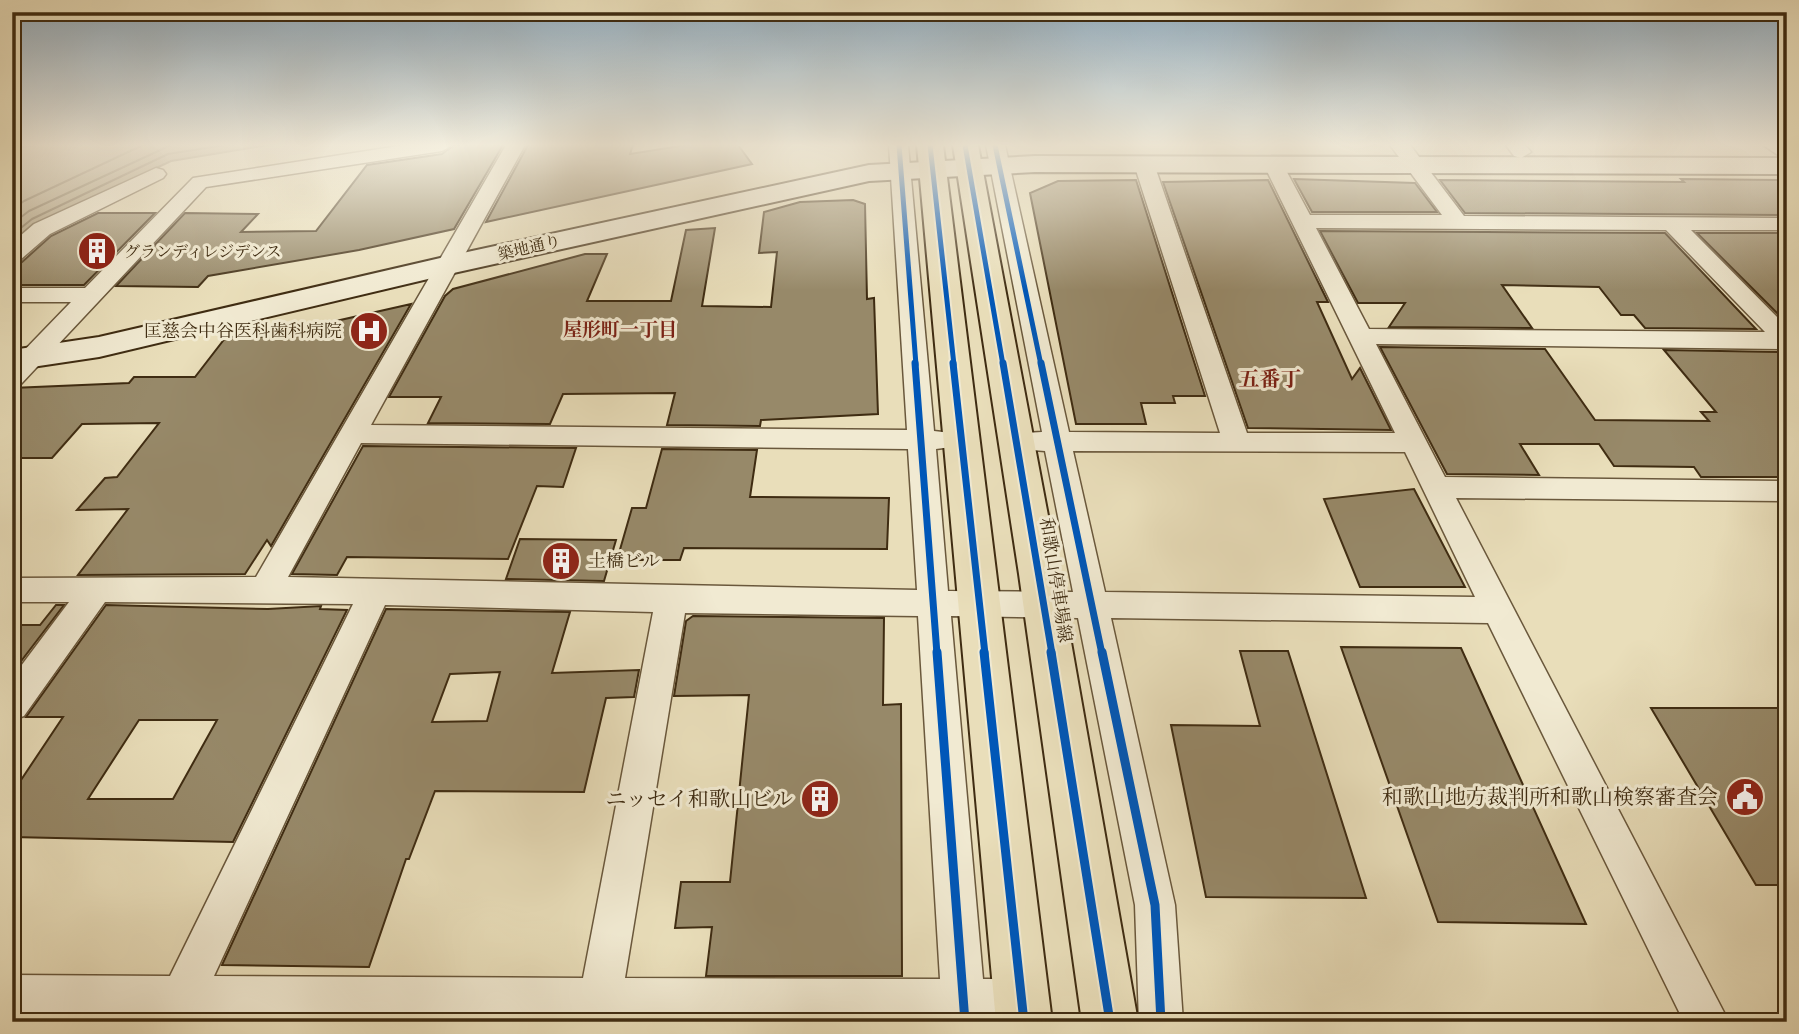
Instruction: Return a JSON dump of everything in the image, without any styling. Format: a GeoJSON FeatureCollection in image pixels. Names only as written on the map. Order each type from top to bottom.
{"type":"FeatureCollection","features":[{"type":"Feature","properties":{"kind":"main road"},"geometry":{"type":"LineString","coordinates":[[951,193],[962,439],[1023,1012]]}},
{"type":"Feature","properties":{"kind":"main road","name":"和歌山停車場線"},"geometry":{"type":"LineString","coordinates":[[961,193],[1037,441],[1044,603],[1110,1022]]}},
{"type":"Feature","properties":{"kind":"street"},"geometry":{"type":"LineString","coordinates":[[12,255],[42,229],[116,193]]}},
{"type":"Feature","properties":{"kind":"street"},"geometry":{"type":"LineString","coordinates":[[53,335],[190,193]]}},
{"type":"Feature","properties":{"kind":"street"},"geometry":{"type":"LineString","coordinates":[[265,589],[488,193]]}},
{"type":"Feature","properties":{"kind":"street","name":"築地通り"},"geometry":{"type":"LineString","coordinates":[[17,359],[53,335],[119,324],[762,193]]}},
{"type":"Feature","properties":{"kind":"street"},"geometry":{"type":"LineString","coordinates":[[945,193],[921,440],[964,1011]]}},
{"type":"Feature","properties":{"kind":"street"},"geometry":{"type":"LineString","coordinates":[[1154,193],[1236,441]]}},
{"type":"Feature","properties":{"kind":"street"},"geometry":{"type":"LineString","coordinates":[[1289,193],[1707,1022]]}},
{"type":"Feature","properties":{"kind":"street"},"geometry":{"type":"LineString","coordinates":[[1436,193],[1458,222]]}},
{"type":"Feature","properties":{"kind":"street"},"geometry":{"type":"LineString","coordinates":[[1303,221],[1787,224]]}},
{"type":"Feature","properties":{"kind":"street"},"geometry":{"type":"LineString","coordinates":[[1672,223],[1787,340]]}},
{"type":"Feature","properties":{"kind":"street","name":"築地通り"},"geometry":{"type":"LineString","coordinates":[[17,359],[99,346],[453,257]]}},
{"type":"Feature","properties":{"kind":"street"},"geometry":{"type":"LineString","coordinates":[[12,295],[90,295]]}},
{"type":"Feature","properties":{"kind":"street"},"geometry":{"type":"LineString","coordinates":[[1360,336],[1787,340]]}},
{"type":"Feature","properties":{"kind":"street"},"geometry":{"type":"LineString","coordinates":[[354,434],[962,439]]}},
{"type":"Feature","properties":{"kind":"street"},"geometry":{"type":"LineString","coordinates":[[1161,1022],[1155,905],[1091,604],[1037,441],[1413,443]]}},
{"type":"Feature","properties":{"kind":"street"},"geometry":{"type":"LineString","coordinates":[[1436,488],[1787,491]]}},
{"type":"Feature","properties":{"kind":"street"},"geometry":{"type":"LineString","coordinates":[[12,705],[97,589]]}},
{"type":"Feature","properties":{"kind":"street"},"geometry":{"type":"LineString","coordinates":[[12,590],[265,589],[671,600],[933,601],[1498,610]]}},
{"type":"Feature","properties":{"kind":"street"},"geometry":{"type":"LineString","coordinates":[[175,1011],[375,592]]}},
{"type":"Feature","properties":{"kind":"street"},"geometry":{"type":"LineString","coordinates":[[598,1010],[671,600]]}},
{"type":"Feature","properties":{"kind":"street"},"geometry":{"type":"LineString","coordinates":[[12,998],[175,1011],[1023,1012]]}},
{"type":"Feature","properties":{"kind":"water"},"geometry":{"type":"Polygon","coordinates":[[[12,193],[102,193],[35,225],[12,244],[12,193]]]}},
{"type":"Feature","properties":{"kind":"building"},"geometry":{"type":"Polygon","coordinates":[[[345,193],[475,193],[454,229],[359,250],[208,276],[198,287],[116,286],[185,213],[258,214],[241,232],[316,231],[345,193]]]}},
{"type":"Feature","properties":{"kind":"building"},"geometry":{"type":"Polygon","coordinates":[[[502,193],[618,193],[486,222],[502,193]]]}},
{"type":"Feature","properties":{"kind":"building"},"geometry":{"type":"Polygon","coordinates":[[[1030,193],[1140,193],[1205,396],[1173,396],[1175,403],[1141,403],[1146,424],[1076,424],[1030,193]]]}},
{"type":"Feature","properties":{"kind":"building"},"geometry":{"type":"Polygon","coordinates":[[[1167,193],[1275,193],[1328,302],[1317,302],[1352,379],[1360,368],[1391,430],[1248,428],[1167,193]]]}},
{"type":"Feature","properties":{"kind":"building"},"geometry":{"type":"Polygon","coordinates":[[[1302,193],[1423,193],[1437,212],[1312,212],[1302,193]]]}},
{"type":"Feature","properties":{"kind":"building"},"geometry":{"type":"Polygon","coordinates":[[[1450,193],[1787,193],[1787,215],[1465,213],[1450,193]]]}},
{"type":"Feature","properties":{"kind":"building"},"geometry":{"type":"Polygon","coordinates":[[[853,200],[865,204],[867,299],[874,298],[878,414],[761,420],[760,426],[667,425],[675,393],[563,394],[550,424],[428,423],[441,397],[389,397],[445,296],[453,289],[585,254],[607,254],[587,301],[671,301],[686,230],[715,228],[702,306],[771,307],[777,252],[759,253],[764,212],[800,202],[853,200]]]}},
{"type":"Feature","properties":{"kind":"building"},"geometry":{"type":"Polygon","coordinates":[[[98,213],[155,213],[84,285],[12,285],[12,265],[22,262],[51,236],[98,213]]]}},
{"type":"Feature","properties":{"kind":"building"},"geometry":{"type":"Polygon","coordinates":[[[1320,231],[1665,233],[1756,329],[1645,328],[1634,315],[1621,315],[1599,287],[1502,285],[1532,328],[1389,327],[1405,303],[1358,303],[1320,231]]]}},
{"type":"Feature","properties":{"kind":"building"},"geometry":{"type":"Polygon","coordinates":[[[1697,233],[1787,233],[1787,321],[1785,321],[1697,233]]]}},
{"type":"Feature","properties":{"kind":"building"},"geometry":{"type":"Polygon","coordinates":[[[411,304],[271,546],[267,540],[245,574],[78,575],[128,509],[77,510],[105,478],[117,477],[159,423],[82,424],[52,458],[12,458],[12,388],[129,383],[134,377],[195,377],[226,337],[307,336],[314,326],[411,304]]]}},
{"type":"Feature","properties":{"kind":"building"},"geometry":{"type":"Polygon","coordinates":[[[1380,347],[1545,349],[1595,420],[1709,421],[1701,412],[1716,412],[1664,350],[1778,352],[1787,361],[1787,477],[1701,477],[1694,467],[1614,466],[1599,444],[1520,444],[1539,475],[1447,474],[1380,347]]]}},
{"type":"Feature","properties":{"kind":"building"},"geometry":{"type":"Polygon","coordinates":[[[363,446],[576,448],[563,487],[537,486],[508,559],[347,557],[337,575],[292,574],[363,446]]]}},
{"type":"Feature","properties":{"kind":"building"},"geometry":{"type":"Polygon","coordinates":[[[662,449],[757,450],[750,497],[889,498],[887,549],[684,548],[680,560],[617,560],[632,508],[646,508],[662,449]]]}},
{"type":"Feature","properties":{"kind":"building"},"geometry":{"type":"Polygon","coordinates":[[[1414,489],[1465,587],[1360,587],[1324,499],[1414,489]]]}},
{"type":"Feature","properties":{"kind":"building","name":"土橋ビル"},"geometry":{"type":"Polygon","coordinates":[[[520,539],[616,540],[604,581],[506,579],[520,539]]]}},
{"type":"Feature","properties":{"kind":"building"},"geometry":{"type":"Polygon","coordinates":[[[56,605],[64,605],[12,673],[12,625],[40,625],[56,605]]]}},
{"type":"Feature","properties":{"kind":"building"},"geometry":{"type":"Polygon","coordinates":[[[106,605],[268,609],[321,606],[320,609],[347,610],[233,842],[12,837],[12,783],[19,783],[63,717],[26,717],[106,605]],[[139,720],[88,799],[173,799],[217,720],[139,720]]]}},
{"type":"Feature","properties":{"kind":"building"},"geometry":{"type":"Polygon","coordinates":[[[386,609],[570,612],[552,673],[639,670],[634,697],[606,698],[584,792],[435,791],[409,859],[406,859],[369,967],[222,965],[386,609]],[[500,672],[450,674],[432,722],[487,721],[500,672]]]}},
{"type":"Feature","properties":{"kind":"building"},"geometry":{"type":"Polygon","coordinates":[[[693,616],[884,618],[883,705],[901,704],[902,976],[706,976],[712,927],[675,928],[681,882],[730,882],[749,695],[674,696],[686,621],[693,616]]]}},
{"type":"Feature","properties":{"kind":"building"},"geometry":{"type":"Polygon","coordinates":[[[1341,647],[1461,648],[1586,924],[1438,922],[1341,647]]]}},
{"type":"Feature","properties":{"kind":"building"},"geometry":{"type":"Polygon","coordinates":[[[1240,651],[1288,651],[1366,898],[1206,897],[1171,725],[1260,726],[1240,651]]]}},
{"type":"Feature","properties":{"kind":"building","name":"和歌山地方裁判所和歌山検察審査会"},"geometry":{"type":"Polygon","coordinates":[[[1651,708],[1787,708],[1787,885],[1756,885],[1651,708]]]}},
{"type":"Feature","properties":{"kind":"cycle path"},"geometry":{"type":"LineString","coordinates":[[903,193],[965,1022]]}},
{"type":"Feature","properties":{"kind":"cycle path"},"geometry":{"type":"LineString","coordinates":[[935,193],[1024,1022]]}},
{"type":"Feature","properties":{"kind":"cycle path"},"geometry":{"type":"LineString","coordinates":[[973,193],[1039,574],[1110,1022]]}},
{"type":"Feature","properties":{"kind":"cycle path"},"geometry":{"type":"LineString","coordinates":[[1005,193],[1155,905],[1161,1022]]}},
{"type":"Feature","properties":{"kind":"place","name":"グランディレジデンス"},"geometry":{"type":"Point","coordinates":[97,251]}},
{"type":"Feature","properties":{"kind":"place","name":"匡慈会中谷医科歯科病院"},"geometry":{"type":"Point","coordinates":[369,331]}},
{"type":"Feature","properties":{"kind":"place","name":"土橋ビル"},"geometry":{"type":"Point","coordinates":[561,561]}},
{"type":"Feature","properties":{"kind":"place","name":"和歌山地方裁判所和歌山検察審査会"},"geometry":{"type":"Point","coordinates":[1745,797]}},
{"type":"Feature","properties":{"kind":"place","name":"ニッセイ和歌山ビル"},"geometry":{"type":"Point","coordinates":[820,799]}},
{"type":"Feature","properties":{"kind":"district","name":"屋形町一丁目"},"geometry":{"type":"Point","coordinates":[620,329]}},
{"type":"Feature","properties":{"kind":"district","name":"五番丁"},"geometry":{"type":"Point","coordinates":[1270,379]}}]}
